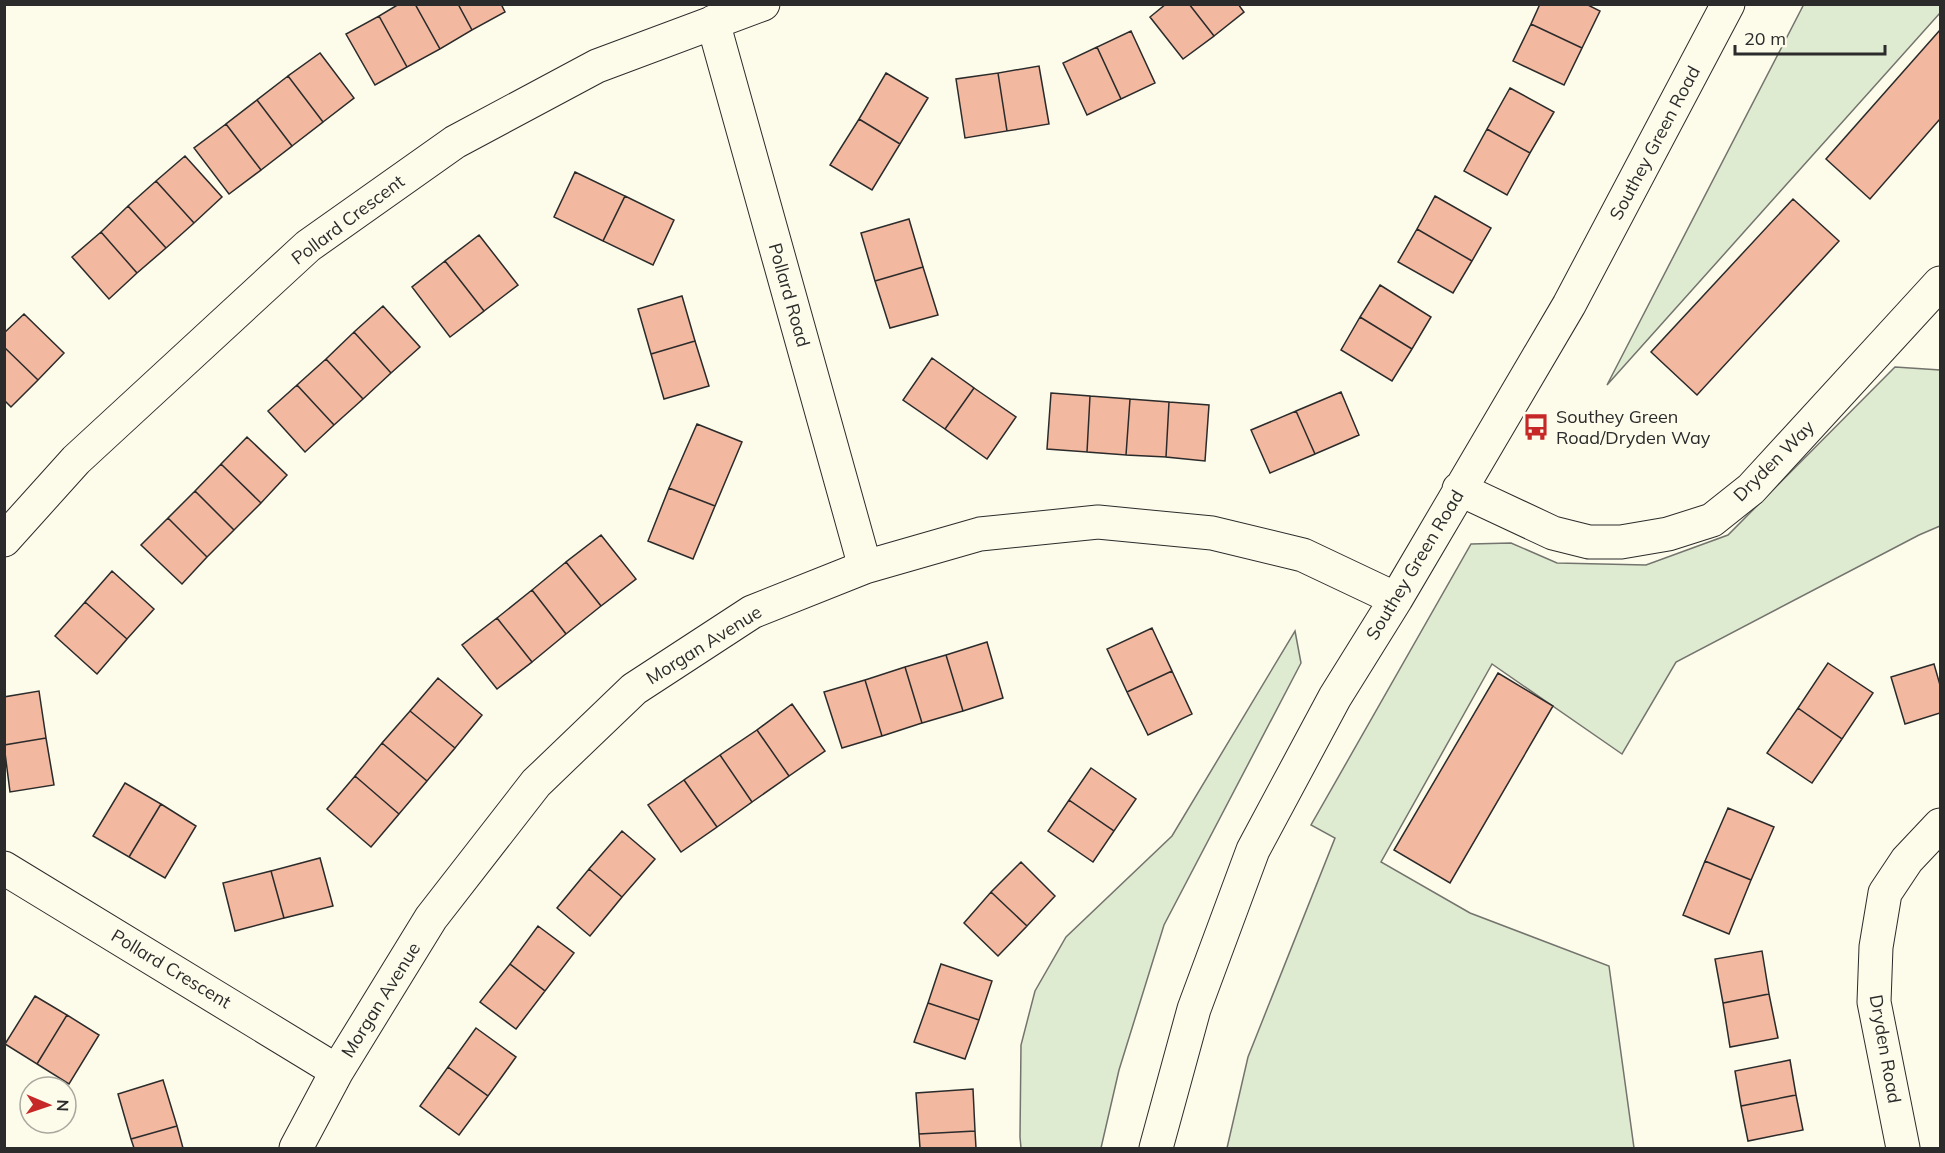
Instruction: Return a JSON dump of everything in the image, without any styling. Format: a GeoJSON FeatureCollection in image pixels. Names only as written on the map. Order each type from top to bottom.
{"type":"FeatureCollection","features":[{"type":"Feature","properties":{"kind":"street","name":"Pollard Crescent"},"geometry":{"type":"LineString","coordinates":[[4,540],[76,460],[308,246],[455,142],[597,66],[763,4]]}},
{"type":"Feature","properties":{"kind":"street","name":"Southey Green Road"},"geometry":{"type":"LineString","coordinates":[[1156,1149],[1194,1009],[1253,850],[1335,697],[1396,599],[1569,305],[1728,4]]}},
{"type":"Feature","properties":{"kind":"street","name":"Pollard Road"},"geometry":{"type":"LineString","coordinates":[[713,22],[865,567]]}},
{"type":"Feature","properties":{"kind":"street","name":"Dryden Way"},"geometry":{"type":"LineString","coordinates":[[1459,489],[1553,533],[1589,542],[1621,543],[1668,534],[1712,520],[1751,489],[1941,283]]}},
{"type":"Feature","properties":{"kind":"street","name":"Morgan Avenue"},"geometry":{"type":"LineString","coordinates":[[297,1149],[337,1071],[431,918],[536,783],[634,690],[752,612],[865,567],[980,534],[1098,522],[1212,533],[1303,555],[1396,599]]}},
{"type":"Feature","properties":{"kind":"street","name":"Dryden Road"},"geometry":{"type":"LineString","coordinates":[[1903,1149],[1874,1002],[1876,947],[1885,893],[1907,860],[1941,825]]}},
{"type":"Feature","properties":{"kind":"street","name":"Pollard Crescent"},"geometry":{"type":"LineString","coordinates":[[4,867],[337,1071]]}},
{"type":"Feature","properties":{"kind":"green space"},"geometry":{"type":"Polygon","coordinates":[[[1804,4],[1940,5],[1940,13],[1607,385],[1804,4]]]}},
{"type":"Feature","properties":{"kind":"green space"},"geometry":{"type":"Polygon","coordinates":[[[1895,367],[1940,370],[1940,526],[1676,662],[1622,754],[1492,664],[1381,862],[1470,913],[1609,966],[1634,1148],[1227,1148],[1248,1057],[1335,838],[1311,825],[1471,544],[1511,543],[1557,563],[1646,565],[1728,535],[1895,367]]]}},
{"type":"Feature","properties":{"kind":"green space"},"geometry":{"type":"Polygon","coordinates":[[[1295,631],[1301,663],[1164,925],[1119,1070],[1101,1148],[1021,1148],[1021,1045],[1035,991],[1066,937],[1172,836],[1295,631]]]}},
{"type":"Feature","properties":{"kind":"building"},"geometry":{"type":"Polygon","coordinates":[[[399,4],[415,4],[440,49],[407,67],[379,16],[399,4]]]}},
{"type":"Feature","properties":{"kind":"building"},"geometry":{"type":"Polygon","coordinates":[[[415,4],[458,4],[472,30],[440,49],[415,4]]]}},
{"type":"Feature","properties":{"kind":"building"},"geometry":{"type":"Polygon","coordinates":[[[458,4],[501,4],[505,12],[472,30],[458,4]]]}},
{"type":"Feature","properties":{"kind":"building"},"geometry":{"type":"Polygon","coordinates":[[[1166,4],[1189,4],[1214,36],[1183,59],[1150,17],[1166,4]]]}},
{"type":"Feature","properties":{"kind":"building"},"geometry":{"type":"Polygon","coordinates":[[[1189,4],[1238,4],[1244,12],[1214,36],[1189,4]]]}},
{"type":"Feature","properties":{"kind":"building"},"geometry":{"type":"Polygon","coordinates":[[[1540,4],[1586,4],[1600,11],[1582,48],[1531,24],[1540,4]]]}},
{"type":"Feature","properties":{"kind":"building"},"geometry":{"type":"Polygon","coordinates":[[[379,16],[407,67],[375,85],[346,34],[379,16]]]}},
{"type":"Feature","properties":{"kind":"building"},"geometry":{"type":"Polygon","coordinates":[[[1531,24],[1582,48],[1564,85],[1513,61],[1531,24]]]}},
{"type":"Feature","properties":{"kind":"building"},"geometry":{"type":"Polygon","coordinates":[[[1940,30],[1940,119],[1870,199],[1826,159],[1940,30]]]}},
{"type":"Feature","properties":{"kind":"building"},"geometry":{"type":"Polygon","coordinates":[[[1131,31],[1155,83],[1121,99],[1097,47],[1131,31]]]}},
{"type":"Feature","properties":{"kind":"building"},"geometry":{"type":"Polygon","coordinates":[[[1097,47],[1121,99],[1087,115],[1063,63],[1097,47]]]}},
{"type":"Feature","properties":{"kind":"building"},"geometry":{"type":"Polygon","coordinates":[[[320,53],[354,98],[323,122],[288,76],[320,53]]]}},
{"type":"Feature","properties":{"kind":"building"},"geometry":{"type":"Polygon","coordinates":[[[1039,66],[1049,124],[1007,131],[998,73],[1039,66]]]}},
{"type":"Feature","properties":{"kind":"building"},"geometry":{"type":"Polygon","coordinates":[[[886,73],[928,98],[900,144],[859,119],[886,73]]]}},
{"type":"Feature","properties":{"kind":"building"},"geometry":{"type":"Polygon","coordinates":[[[998,73],[1007,131],[965,138],[956,79],[998,73]]]}},
{"type":"Feature","properties":{"kind":"building"},"geometry":{"type":"Polygon","coordinates":[[[288,76],[323,122],[292,146],[257,100],[288,76]]]}},
{"type":"Feature","properties":{"kind":"building"},"geometry":{"type":"Polygon","coordinates":[[[1510,88],[1554,112],[1530,153],[1487,129],[1510,88]]]}},
{"type":"Feature","properties":{"kind":"building"},"geometry":{"type":"Polygon","coordinates":[[[257,100],[292,146],[261,170],[226,124],[257,100]]]}},
{"type":"Feature","properties":{"kind":"building"},"geometry":{"type":"Polygon","coordinates":[[[859,119],[900,144],[872,190],[830,165],[859,119]]]}},
{"type":"Feature","properties":{"kind":"building"},"geometry":{"type":"Polygon","coordinates":[[[226,124],[261,170],[229,194],[194,148],[226,124]]]}},
{"type":"Feature","properties":{"kind":"building"},"geometry":{"type":"Polygon","coordinates":[[[1487,129],[1530,153],[1507,195],[1464,171],[1487,129]]]}},
{"type":"Feature","properties":{"kind":"building"},"geometry":{"type":"Polygon","coordinates":[[[185,156],[222,197],[194,223],[156,181],[185,156]]]}},
{"type":"Feature","properties":{"kind":"building"},"geometry":{"type":"Polygon","coordinates":[[[575,172],[625,196],[603,241],[554,217],[575,172]]]}},
{"type":"Feature","properties":{"kind":"building"},"geometry":{"type":"Polygon","coordinates":[[[156,181],[194,223],[166,248],[128,206],[156,181]]]}},
{"type":"Feature","properties":{"kind":"building"},"geometry":{"type":"Polygon","coordinates":[[[625,196],[674,220],[653,265],[603,241],[625,196]]]}},
{"type":"Feature","properties":{"kind":"building"},"geometry":{"type":"Polygon","coordinates":[[[1435,196],[1491,228],[1472,261],[1417,229],[1435,196]]]}},
{"type":"Feature","properties":{"kind":"building"},"geometry":{"type":"Polygon","coordinates":[[[1793,199],[1839,241],[1697,395],[1651,352],[1793,199]]]}},
{"type":"Feature","properties":{"kind":"building"},"geometry":{"type":"Polygon","coordinates":[[[128,206],[166,248],[137,273],[101,232],[128,206]]]}},
{"type":"Feature","properties":{"kind":"building"},"geometry":{"type":"Polygon","coordinates":[[[909,219],[923,267],[875,281],[861,233],[909,219]]]}},
{"type":"Feature","properties":{"kind":"building"},"geometry":{"type":"Polygon","coordinates":[[[1417,229],[1472,261],[1453,293],[1398,262],[1417,229]]]}},
{"type":"Feature","properties":{"kind":"building"},"geometry":{"type":"Polygon","coordinates":[[[101,232],[137,273],[109,299],[72,257],[101,232]]]}},
{"type":"Feature","properties":{"kind":"building"},"geometry":{"type":"Polygon","coordinates":[[[479,235],[518,285],[484,311],[445,261],[479,235]]]}},
{"type":"Feature","properties":{"kind":"building"},"geometry":{"type":"Polygon","coordinates":[[[445,261],[484,311],[450,337],[412,287],[445,261]]]}},
{"type":"Feature","properties":{"kind":"building"},"geometry":{"type":"Polygon","coordinates":[[[923,267],[938,315],[890,328],[875,281],[923,267]]]}},
{"type":"Feature","properties":{"kind":"building"},"geometry":{"type":"Polygon","coordinates":[[[1380,285],[1431,317],[1412,349],[1360,317],[1380,285]]]}},
{"type":"Feature","properties":{"kind":"building"},"geometry":{"type":"Polygon","coordinates":[[[682,296],[695,341],[651,354],[638,309],[682,296]]]}},
{"type":"Feature","properties":{"kind":"building"},"geometry":{"type":"Polygon","coordinates":[[[383,306],[420,347],[391,373],[354,332],[383,306]]]}},
{"type":"Feature","properties":{"kind":"building"},"geometry":{"type":"Polygon","coordinates":[[[24,314],[64,353],[38,380],[4,347],[4,333],[24,314]]]}},
{"type":"Feature","properties":{"kind":"building"},"geometry":{"type":"Polygon","coordinates":[[[1360,317],[1412,349],[1392,381],[1341,350],[1360,317]]]}},
{"type":"Feature","properties":{"kind":"building"},"geometry":{"type":"Polygon","coordinates":[[[354,332],[391,373],[363,399],[326,359],[354,332]]]}},
{"type":"Feature","properties":{"kind":"building"},"geometry":{"type":"Polygon","coordinates":[[[695,341],[709,386],[664,399],[651,354],[695,341]]]}},
{"type":"Feature","properties":{"kind":"building"},"geometry":{"type":"Polygon","coordinates":[[[4,347],[38,380],[11,407],[4,400],[4,347]]]}},
{"type":"Feature","properties":{"kind":"building"},"geometry":{"type":"Polygon","coordinates":[[[932,358],[974,388],[945,429],[903,400],[932,358]]]}},
{"type":"Feature","properties":{"kind":"building"},"geometry":{"type":"Polygon","coordinates":[[[326,359],[363,399],[334,425],[297,385],[326,359]]]}},
{"type":"Feature","properties":{"kind":"building"},"geometry":{"type":"Polygon","coordinates":[[[297,385],[334,425],[305,452],[268,411],[297,385]]]}},
{"type":"Feature","properties":{"kind":"building"},"geometry":{"type":"Polygon","coordinates":[[[974,388],[1016,417],[987,459],[945,429],[974,388]]]}},
{"type":"Feature","properties":{"kind":"building"},"geometry":{"type":"Polygon","coordinates":[[[1341,392],[1359,435],[1315,454],[1296,411],[1341,392]]]}},
{"type":"Feature","properties":{"kind":"building"},"geometry":{"type":"Polygon","coordinates":[[[1051,393],[1090,396],[1087,452],[1047,449],[1051,393]]]}},
{"type":"Feature","properties":{"kind":"building"},"geometry":{"type":"Polygon","coordinates":[[[1090,396],[1130,399],[1126,455],[1087,452],[1090,396]]]}},
{"type":"Feature","properties":{"kind":"building"},"geometry":{"type":"Polygon","coordinates":[[[1130,399],[1169,402],[1166,457],[1126,455],[1130,399]]]}},
{"type":"Feature","properties":{"kind":"building"},"geometry":{"type":"Polygon","coordinates":[[[1169,402],[1209,405],[1205,461],[1166,457],[1169,402]]]}},
{"type":"Feature","properties":{"kind":"building"},"geometry":{"type":"Polygon","coordinates":[[[1296,411],[1315,454],[1270,473],[1251,430],[1296,411]]]}},
{"type":"Feature","properties":{"kind":"building"},"geometry":{"type":"Polygon","coordinates":[[[697,424],[742,442],[715,506],[669,488],[697,424]]]}},
{"type":"Feature","properties":{"kind":"building"},"geometry":{"type":"Polygon","coordinates":[[[247,437],[287,475],[261,503],[221,464],[247,437]]]}},
{"type":"Feature","properties":{"kind":"building"},"geometry":{"type":"Polygon","coordinates":[[[221,464],[261,503],[234,530],[195,491],[221,464]]]}},
{"type":"Feature","properties":{"kind":"building"},"geometry":{"type":"Polygon","coordinates":[[[669,488],[715,506],[693,559],[648,541],[669,488]]]}},
{"type":"Feature","properties":{"kind":"building"},"geometry":{"type":"Polygon","coordinates":[[[195,491],[234,530],[207,557],[168,518],[195,491]]]}},
{"type":"Feature","properties":{"kind":"building"},"geometry":{"type":"Polygon","coordinates":[[[168,518],[207,557],[182,584],[141,545],[168,518]]]}},
{"type":"Feature","properties":{"kind":"building"},"geometry":{"type":"Polygon","coordinates":[[[601,535],[636,579],[601,606],[566,562],[601,535]]]}},
{"type":"Feature","properties":{"kind":"building"},"geometry":{"type":"Polygon","coordinates":[[[566,562],[601,606],[566,634],[532,590],[566,562]]]}},
{"type":"Feature","properties":{"kind":"building"},"geometry":{"type":"Polygon","coordinates":[[[112,571],[154,609],[127,639],[85,602],[112,571]]]}},
{"type":"Feature","properties":{"kind":"building"},"geometry":{"type":"Polygon","coordinates":[[[532,590],[566,634],[532,662],[497,618],[532,590]]]}},
{"type":"Feature","properties":{"kind":"building"},"geometry":{"type":"Polygon","coordinates":[[[85,602],[127,639],[97,674],[55,636],[85,602]]]}},
{"type":"Feature","properties":{"kind":"building"},"geometry":{"type":"Polygon","coordinates":[[[497,618],[532,662],[497,689],[462,645],[497,618]]]}},
{"type":"Feature","properties":{"kind":"building"},"geometry":{"type":"Polygon","coordinates":[[[1152,628],[1172,671],[1127,692],[1107,649],[1152,628]]]}},
{"type":"Feature","properties":{"kind":"building"},"geometry":{"type":"Polygon","coordinates":[[[987,642],[1003,698],[963,711],[946,655],[987,642]]]}},
{"type":"Feature","properties":{"kind":"building"},"geometry":{"type":"Polygon","coordinates":[[[946,655],[963,711],[922,723],[905,667],[946,655]]]}},
{"type":"Feature","properties":{"kind":"building"},"geometry":{"type":"Polygon","coordinates":[[[1828,663],[1873,693],[1842,739],[1798,708],[1828,663]]]}},
{"type":"Feature","properties":{"kind":"building"},"geometry":{"type":"Polygon","coordinates":[[[1934,664],[1940,685],[1940,713],[1905,724],[1891,677],[1934,664]]]}},
{"type":"Feature","properties":{"kind":"building"},"geometry":{"type":"Polygon","coordinates":[[[905,667],[922,723],[882,736],[865,680],[905,667]]]}},
{"type":"Feature","properties":{"kind":"building"},"geometry":{"type":"Polygon","coordinates":[[[1172,671],[1192,714],[1148,735],[1127,692],[1172,671]]]}},
{"type":"Feature","properties":{"kind":"building"},"geometry":{"type":"Polygon","coordinates":[[[1498,673],[1553,706],[1450,883],[1394,850],[1498,673]]]}},
{"type":"Feature","properties":{"kind":"building"},"geometry":{"type":"Polygon","coordinates":[[[438,678],[482,715],[455,748],[410,711],[438,678]]]}},
{"type":"Feature","properties":{"kind":"building"},"geometry":{"type":"Polygon","coordinates":[[[865,680],[882,736],[842,748],[824,692],[865,680]]]}},
{"type":"Feature","properties":{"kind":"building"},"geometry":{"type":"Polygon","coordinates":[[[39,691],[46,738],[4,745],[4,697],[39,691]]]}},
{"type":"Feature","properties":{"kind":"building"},"geometry":{"type":"Polygon","coordinates":[[[792,704],[825,751],[789,776],[757,730],[792,704]]]}},
{"type":"Feature","properties":{"kind":"building"},"geometry":{"type":"Polygon","coordinates":[[[1798,708],[1842,739],[1812,783],[1767,753],[1798,708]]]}},
{"type":"Feature","properties":{"kind":"building"},"geometry":{"type":"Polygon","coordinates":[[[410,711],[455,748],[427,781],[382,743],[410,711]]]}},
{"type":"Feature","properties":{"kind":"building"},"geometry":{"type":"Polygon","coordinates":[[[757,730],[789,776],[752,802],[720,755],[757,730]]]}},
{"type":"Feature","properties":{"kind":"building"},"geometry":{"type":"Polygon","coordinates":[[[46,738],[54,785],[10,792],[4,745],[46,738]]]}},
{"type":"Feature","properties":{"kind":"building"},"geometry":{"type":"Polygon","coordinates":[[[382,743],[427,781],[399,814],[355,776],[382,743]]]}},
{"type":"Feature","properties":{"kind":"building"},"geometry":{"type":"Polygon","coordinates":[[[720,755],[752,802],[717,827],[684,780],[720,755]]]}},
{"type":"Feature","properties":{"kind":"building"},"geometry":{"type":"Polygon","coordinates":[[[1091,768],[1136,799],[1114,831],[1069,800],[1091,768]]]}},
{"type":"Feature","properties":{"kind":"building"},"geometry":{"type":"Polygon","coordinates":[[[355,776],[399,814],[371,847],[327,809],[355,776]]]}},
{"type":"Feature","properties":{"kind":"building"},"geometry":{"type":"Polygon","coordinates":[[[684,780],[717,827],[681,852],[648,805],[684,780]]]}},
{"type":"Feature","properties":{"kind":"building"},"geometry":{"type":"Polygon","coordinates":[[[125,783],[161,804],[129,857],[93,836],[125,783]]]}},
{"type":"Feature","properties":{"kind":"building"},"geometry":{"type":"Polygon","coordinates":[[[1069,800],[1114,831],[1093,862],[1048,831],[1069,800]]]}},
{"type":"Feature","properties":{"kind":"building"},"geometry":{"type":"Polygon","coordinates":[[[161,804],[196,826],[165,878],[129,857],[161,804]]]}},
{"type":"Feature","properties":{"kind":"building"},"geometry":{"type":"Polygon","coordinates":[[[1728,808],[1774,827],[1751,880],[1705,861],[1728,808]]]}},
{"type":"Feature","properties":{"kind":"building"},"geometry":{"type":"Polygon","coordinates":[[[622,831],[655,859],[622,897],[589,869],[622,831]]]}},
{"type":"Feature","properties":{"kind":"building"},"geometry":{"type":"Polygon","coordinates":[[[320,858],[333,906],[284,918],[271,871],[320,858]]]}},
{"type":"Feature","properties":{"kind":"building"},"geometry":{"type":"Polygon","coordinates":[[[1705,861],[1751,880],[1729,934],[1683,915],[1705,861]]]}},
{"type":"Feature","properties":{"kind":"building"},"geometry":{"type":"Polygon","coordinates":[[[1021,862],[1055,896],[1027,926],[991,892],[1021,862]]]}},
{"type":"Feature","properties":{"kind":"building"},"geometry":{"type":"Polygon","coordinates":[[[589,869],[622,897],[590,936],[557,908],[589,869]]]}},
{"type":"Feature","properties":{"kind":"building"},"geometry":{"type":"Polygon","coordinates":[[[271,871],[284,918],[235,931],[223,883],[271,871]]]}},
{"type":"Feature","properties":{"kind":"building"},"geometry":{"type":"Polygon","coordinates":[[[991,892],[1027,926],[998,956],[964,923],[991,892]]]}},
{"type":"Feature","properties":{"kind":"building"},"geometry":{"type":"Polygon","coordinates":[[[538,926],[574,953],[545,991],[510,964],[538,926]]]}},
{"type":"Feature","properties":{"kind":"building"},"geometry":{"type":"Polygon","coordinates":[[[1762,951],[1769,994],[1723,1003],[1715,959],[1762,951]]]}},
{"type":"Feature","properties":{"kind":"building"},"geometry":{"type":"Polygon","coordinates":[[[510,964],[545,991],[516,1029],[480,1002],[510,964]]]}},
{"type":"Feature","properties":{"kind":"building"},"geometry":{"type":"Polygon","coordinates":[[[941,964],[992,981],[979,1020],[928,1003],[941,964]]]}},
{"type":"Feature","properties":{"kind":"building"},"geometry":{"type":"Polygon","coordinates":[[[1769,994],[1778,1038],[1730,1047],[1723,1003],[1769,994]]]}},
{"type":"Feature","properties":{"kind":"building"},"geometry":{"type":"Polygon","coordinates":[[[35,996],[67,1015],[37,1064],[5,1044],[35,996]]]}},
{"type":"Feature","properties":{"kind":"building"},"geometry":{"type":"Polygon","coordinates":[[[928,1003],[979,1020],[965,1059],[914,1042],[928,1003]]]}},
{"type":"Feature","properties":{"kind":"building"},"geometry":{"type":"Polygon","coordinates":[[[67,1015],[99,1035],[75,1075],[55,1075],[37,1064],[67,1015]]]}},
{"type":"Feature","properties":{"kind":"building"},"geometry":{"type":"Polygon","coordinates":[[[476,1028],[516,1057],[488,1096],[448,1067],[476,1028]]]}},
{"type":"Feature","properties":{"kind":"building"},"geometry":{"type":"Polygon","coordinates":[[[1790,1060],[1796,1095],[1741,1106],[1735,1071],[1790,1060]]]}},
{"type":"Feature","properties":{"kind":"building"},"geometry":{"type":"Polygon","coordinates":[[[448,1067],[488,1096],[459,1135],[420,1106],[448,1067]]]}},
{"type":"Feature","properties":{"kind":"building"},"geometry":{"type":"Polygon","coordinates":[[[163,1080],[177,1126],[131,1139],[118,1094],[163,1080]]]}},
{"type":"Feature","properties":{"kind":"building"},"geometry":{"type":"Polygon","coordinates":[[[973,1089],[975,1131],[919,1134],[916,1093],[973,1089]]]}},
{"type":"Feature","properties":{"kind":"building"},"geometry":{"type":"Polygon","coordinates":[[[1796,1095],[1803,1130],[1748,1141],[1741,1106],[1796,1095]]]}},
{"type":"Feature","properties":{"kind":"building"},"geometry":{"type":"Polygon","coordinates":[[[177,1126],[183,1148],[134,1148],[131,1139],[177,1126]]]}},
{"type":"Feature","properties":{"kind":"building"},"geometry":{"type":"Polygon","coordinates":[[[975,1131],[976,1148],[920,1148],[919,1134],[975,1131]]]}},
{"type":"Feature","properties":{"kind":"place","name":"Southey Green Road/Dryden Way"},"geometry":{"type":"Point","coordinates":[1536,427]}}]}
